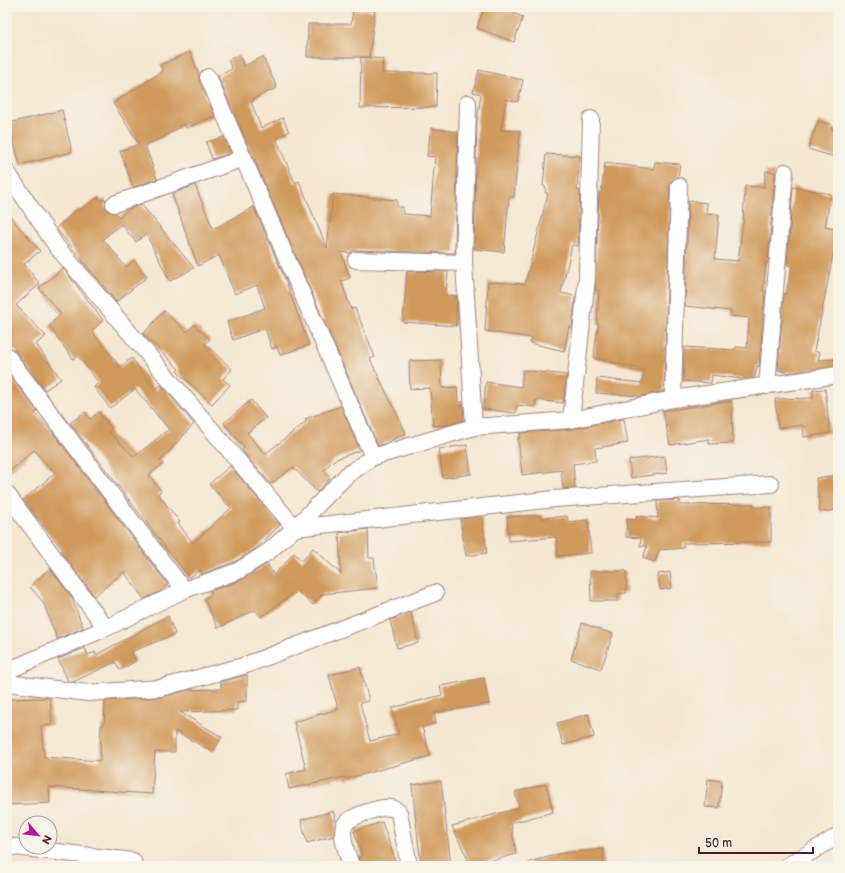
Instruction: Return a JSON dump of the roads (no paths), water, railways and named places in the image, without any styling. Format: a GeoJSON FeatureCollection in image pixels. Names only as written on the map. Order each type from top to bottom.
{"type":"FeatureCollection","features":[{"type":"Feature","properties":{"kind":"street"},"geometry":{"type":"LineString","coordinates":[[208,77],[373,457]]}},
{"type":"Feature","properties":{"kind":"street"},"geometry":{"type":"LineString","coordinates":[[468,103],[464,263],[474,428]]}},
{"type":"Feature","properties":{"kind":"street"},"geometry":{"type":"LineString","coordinates":[[571,420],[587,278],[590,119]]}},
{"type":"Feature","properties":{"kind":"street"},"geometry":{"type":"LineString","coordinates":[[114,204],[244,158]]}},
{"type":"Feature","properties":{"kind":"street"},"geometry":{"type":"LineString","coordinates":[[7,172],[57,247],[295,528]]}},
{"type":"Feature","properties":{"kind":"street"},"geometry":{"type":"LineString","coordinates":[[767,386],[785,172]]}},
{"type":"Feature","properties":{"kind":"street"},"geometry":{"type":"LineString","coordinates":[[673,399],[679,186]]}},
{"type":"Feature","properties":{"kind":"street"},"geometry":{"type":"LineString","coordinates":[[356,260],[464,263]]}},
{"type":"Feature","properties":{"kind":"street"},"geometry":{"type":"LineString","coordinates":[[7,356],[184,590]]}},
{"type":"Feature","properties":{"kind":"street"},"geometry":{"type":"LineString","coordinates":[[7,671],[106,628],[184,590],[238,571],[268,552],[295,528],[347,475],[373,457],[474,428],[571,420],[673,399],[838,375]]}},
{"type":"Feature","properties":{"kind":"street"},"geometry":{"type":"LineString","coordinates":[[295,528],[554,499],[771,484]]}},
{"type":"Feature","properties":{"kind":"street"},"geometry":{"type":"LineString","coordinates":[[7,494],[106,628]]}},
{"type":"Feature","properties":{"kind":"street"},"geometry":{"type":"LineString","coordinates":[[7,683],[88,693],[160,688],[243,666],[436,593]]}},
{"type":"Feature","properties":{"kind":"street"},"geometry":{"type":"LineString","coordinates":[[351,866],[343,836],[344,826],[349,819],[387,808],[393,808],[400,812],[409,866]]}},
{"type":"Feature","properties":{"kind":"street"},"geometry":{"type":"LineString","coordinates":[[787,866],[838,836]]}},
{"type":"Feature","properties":{"kind":"street"},"geometry":{"type":"LineString","coordinates":[[7,846],[133,861]]}}]}
